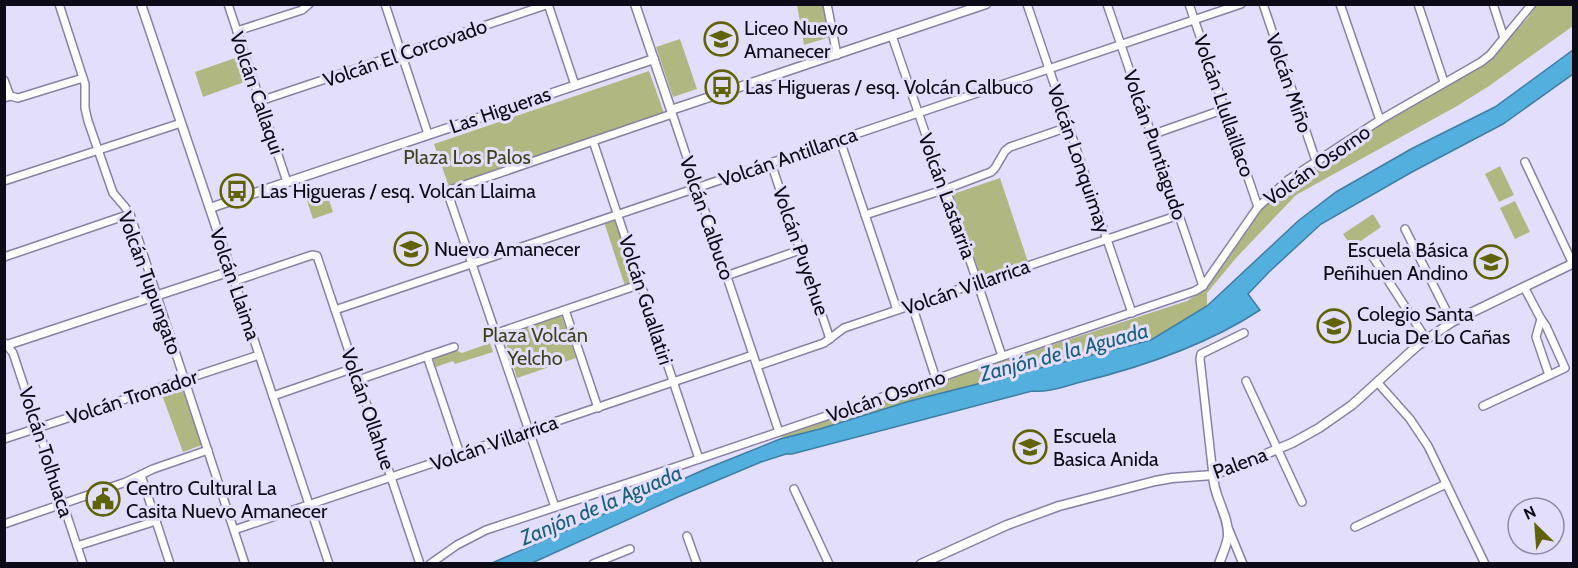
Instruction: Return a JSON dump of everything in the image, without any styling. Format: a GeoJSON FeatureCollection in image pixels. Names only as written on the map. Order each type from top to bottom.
{"type":"FeatureCollection","features":[{"type":"Feature","properties":{"kind":"street","name":"Volcán Tupungato"},"geometry":{"type":"LineString","coordinates":[[59,4],[86,90],[86,115],[113,192],[130,214],[244,563]]}},
{"type":"Feature","properties":{"kind":"street","name":"Volcán Llaima"},"geometry":{"type":"LineString","coordinates":[[141,4],[329,564]]}},
{"type":"Feature","properties":{"kind":"street","name":"Volcán Callaqui"},"geometry":{"type":"LineString","coordinates":[[228,4],[287,182]]}},
{"type":"Feature","properties":{"kind":"street"},"geometry":{"type":"LineString","coordinates":[[385,4],[428,135]]}},
{"type":"Feature","properties":{"kind":"street","name":"Volcán Calbuco"},"geometry":{"type":"LineString","coordinates":[[635,4],[779,432]]}},
{"type":"Feature","properties":{"kind":"street"},"geometry":{"type":"LineString","coordinates":[[827,4],[837,55]]}},
{"type":"Feature","properties":{"kind":"street"},"geometry":{"type":"LineString","coordinates":[[555,507],[447,191],[966,8],[986,4]]}},
{"type":"Feature","properties":{"kind":"street","name":"Volcán Lonquimay"},"geometry":{"type":"LineString","coordinates":[[1027,4],[1132,313]]}},
{"type":"Feature","properties":{"kind":"street","name":"Volcán Puntiagudo"},"geometry":{"type":"LineString","coordinates":[[1107,4],[1203,286]]}},
{"type":"Feature","properties":{"kind":"street","name":"Volcán Llullaillaco"},"geometry":{"type":"LineString","coordinates":[[1189,4],[1258,207]]}},
{"type":"Feature","properties":{"kind":"street","name":"Volcán Antillanca"},"geometry":{"type":"LineString","coordinates":[[335,310],[1241,4]]}},
{"type":"Feature","properties":{"kind":"street","name":"Volcán Miño"},"geometry":{"type":"LineString","coordinates":[[1263,4],[1316,161]]}},
{"type":"Feature","properties":{"kind":"street"},"geometry":{"type":"LineString","coordinates":[[1340,4],[1380,120]]}},
{"type":"Feature","properties":{"kind":"street"},"geometry":{"type":"LineString","coordinates":[[1418,4],[1444,82]]}},
{"type":"Feature","properties":{"kind":"street"},"geometry":{"type":"LineString","coordinates":[[1493,4],[1504,38]]}},
{"type":"Feature","properties":{"kind":"street","name":"Volcán Osorno"},"geometry":{"type":"LineString","coordinates":[[430,564],[457,545],[486,530],[1190,293],[1203,286],[1258,207],[1288,180],[1380,120],[1481,62],[1490,55],[1532,4]]}},
{"type":"Feature","properties":{"kind":"street"},"geometry":{"type":"LineString","coordinates":[[237,31],[302,10],[308,5]]}},
{"type":"Feature","properties":{"kind":"street"},"geometry":{"type":"LineString","coordinates":[[548,5],[575,85]]}},
{"type":"Feature","properties":{"kind":"street","name":"Volcán El Corcovado"},"geometry":{"type":"LineString","coordinates":[[260,101],[548,5]]}},
{"type":"Feature","properties":{"kind":"street","name":"Volcán Lastarria"},"geometry":{"type":"LineString","coordinates":[[892,36],[1002,356]]}},
{"type":"Feature","properties":{"kind":"street","name":"Las Higueras"},"geometry":{"type":"LineString","coordinates":[[210,208],[654,59]]}},
{"type":"Feature","properties":{"kind":"street"},"geometry":{"type":"LineString","coordinates":[[4,80],[7,97],[18,98],[83,78]]}},
{"type":"Feature","properties":{"kind":"street"},"geometry":{"type":"LineString","coordinates":[[1151,135],[1225,109]]}},
{"type":"Feature","properties":{"kind":"street"},"geometry":{"type":"LineString","coordinates":[[4,181],[181,123]]}},
{"type":"Feature","properties":{"kind":"street"},"geometry":{"type":"LineString","coordinates":[[865,215],[991,172],[1010,147],[1068,127]]}},
{"type":"Feature","properties":{"kind":"street"},"geometry":{"type":"LineString","coordinates":[[840,140],[897,310]]}},
{"type":"Feature","properties":{"kind":"street","name":"Volcán Guallatiri"},"geometry":{"type":"LineString","coordinates":[[593,141],[699,459]]}},
{"type":"Feature","properties":{"kind":"street","name":"Palena"},"geometry":{"type":"LineString","coordinates":[[921,564],[996,529],[1059,506],[1155,481],[1213,475],[1278,449],[1306,436],[1336,417],[1378,383],[1404,357],[1452,321],[1573,264],[1525,162]]}},
{"type":"Feature","properties":{"kind":"street","name":"Volcán Puyehue"},"geometry":{"type":"LineString","coordinates":[[771,163],[830,339]]}},
{"type":"Feature","properties":{"kind":"street"},"geometry":{"type":"LineString","coordinates":[[4,257],[130,214]]}},
{"type":"Feature","properties":{"kind":"street","name":"Volcán Villarrica"},"geometry":{"type":"LineString","coordinates":[[757,366],[822,344],[841,329],[1179,215]]}},
{"type":"Feature","properties":{"kind":"street"},"geometry":{"type":"LineString","coordinates":[[1405,229],[1452,321]]}},
{"type":"Feature","properties":{"kind":"street"},"geometry":{"type":"LineString","coordinates":[[726,276],[800,250]]}},
{"type":"Feature","properties":{"kind":"street"},"geometry":{"type":"LineString","coordinates":[[1369,250],[1426,339]]}},
{"type":"Feature","properties":{"kind":"street","name":"Volcán Ollahue"},"geometry":{"type":"LineString","coordinates":[[235,281],[315,255],[420,564]]}},
{"type":"Feature","properties":{"kind":"street"},"geometry":{"type":"LineString","coordinates":[[5,345],[231,271]]}},
{"type":"Feature","properties":{"kind":"street"},"geometry":{"type":"LineString","coordinates":[[496,333],[641,284]]}},
{"type":"Feature","properties":{"kind":"street"},"geometry":{"type":"LineString","coordinates":[[1483,406],[1565,368],[1546,326],[1524,287]]}},
{"type":"Feature","properties":{"kind":"street"},"geometry":{"type":"LineString","coordinates":[[912,305],[936,379]]}},
{"type":"Feature","properties":{"kind":"street"},"geometry":{"type":"LineString","coordinates":[[565,310],[598,408]]}},
{"type":"Feature","properties":{"kind":"street"},"geometry":{"type":"LineString","coordinates":[[1541,320],[1536,337],[1550,375]]}},
{"type":"Feature","properties":{"kind":"street"},"geometry":{"type":"LineString","coordinates":[[1243,564],[1227,528],[1214,485],[1200,359],[1201,354],[1244,333]]}},
{"type":"Feature","properties":{"kind":"street","name":"Volcán Tolhuaca"},"geometry":{"type":"LineString","coordinates":[[5,345],[13,353],[83,564]]}},
{"type":"Feature","properties":{"kind":"street"},"geometry":{"type":"LineString","coordinates":[[358,380],[454,347]]}},
{"type":"Feature","properties":{"kind":"street","name":"Volcán Tronador"},"geometry":{"type":"LineString","coordinates":[[4,440],[259,355]]}},
{"type":"Feature","properties":{"kind":"street","name":"Volcán Villarrica"},"geometry":{"type":"LineString","coordinates":[[234,530],[753,355]]}},
{"type":"Feature","properties":{"kind":"street"},"geometry":{"type":"LineString","coordinates":[[427,356],[460,454]]}},
{"type":"Feature","properties":{"kind":"street"},"geometry":{"type":"LineString","coordinates":[[273,396],[354,368]]}},
{"type":"Feature","properties":{"kind":"street"},"geometry":{"type":"LineString","coordinates":[[1246,381],[1302,502]]}},
{"type":"Feature","properties":{"kind":"street"},"geometry":{"type":"LineString","coordinates":[[1378,383],[1419,432],[1485,564]]}},
{"type":"Feature","properties":{"kind":"street"},"geometry":{"type":"LineString","coordinates":[[4,524],[126,482],[153,469],[207,450]]}},
{"type":"Feature","properties":{"kind":"street"},"geometry":{"type":"LineString","coordinates":[[141,475],[170,564]]}},
{"type":"Feature","properties":{"kind":"street"},"geometry":{"type":"LineString","coordinates":[[1356,526],[1446,484]]}},
{"type":"Feature","properties":{"kind":"street"},"geometry":{"type":"LineString","coordinates":[[795,489],[829,564]]}},
{"type":"Feature","properties":{"kind":"street"},"geometry":{"type":"LineString","coordinates":[[77,546],[156,521]]}},
{"type":"Feature","properties":{"kind":"street"},"geometry":{"type":"LineString","coordinates":[[1219,564],[1226,545],[1227,528]]}},
{"type":"Feature","properties":{"kind":"street"},"geometry":{"type":"LineString","coordinates":[[687,536],[697,564]]}},
{"type":"Feature","properties":{"kind":"street"},"geometry":{"type":"LineString","coordinates":[[592,564],[630,549]]}},
{"type":"Feature","properties":{"kind":"green space"},"geometry":{"type":"Polygon","coordinates":[[[797,5],[823,5],[830,37],[804,45],[797,5]]]}},
{"type":"Feature","properties":{"kind":"green space"},"geometry":{"type":"Polygon","coordinates":[[[1537,5],[1573,5],[1573,26],[1457,106],[1296,195],[1236,258],[1207,293],[1207,306],[1151,340],[910,401],[780,439],[783,436],[782,433],[1187,301],[1204,290],[1225,263],[1260,209],[1302,173],[1354,137],[1485,62],[1527,19],[1537,5]]]}},
{"type":"Feature","properties":{"kind":"green space"},"geometry":{"type":"Polygon","coordinates":[[[680,39],[697,89],[673,97],[656,47],[680,39]]]}},
{"type":"Feature","properties":{"kind":"green space"},"geometry":{"type":"Polygon","coordinates":[[[238,57],[247,81],[203,97],[195,72],[238,57]]]}},
{"type":"Feature","properties":{"kind":"green space","name":"Plaza Los Palos"},"geometry":{"type":"Polygon","coordinates":[[[649,71],[664,113],[449,187],[434,144],[649,71]]]}},
{"type":"Feature","properties":{"kind":"green space"},"geometry":{"type":"Polygon","coordinates":[[[1500,166],[1514,195],[1499,202],[1485,174],[1500,166]]]}},
{"type":"Feature","properties":{"kind":"green space"},"geometry":{"type":"Polygon","coordinates":[[[1000,178],[1028,262],[981,278],[953,194],[1000,178]]]}},
{"type":"Feature","properties":{"kind":"green space"},"geometry":{"type":"Polygon","coordinates":[[[324,185],[333,212],[313,219],[304,192],[324,185]]]}},
{"type":"Feature","properties":{"kind":"green space"},"geometry":{"type":"Polygon","coordinates":[[[1515,201],[1530,232],[1515,239],[1500,208],[1515,201]]]}},
{"type":"Feature","properties":{"kind":"green space"},"geometry":{"type":"Polygon","coordinates":[[[1373,214],[1381,227],[1352,247],[1343,234],[1373,214]]]}},
{"type":"Feature","properties":{"kind":"green space"},"geometry":{"type":"Polygon","coordinates":[[[615,220],[636,279],[625,286],[604,222],[615,220]]]}},
{"type":"Feature","properties":{"kind":"green space","name":"Plaza Volcán Yelcho"},"geometry":{"type":"Polygon","coordinates":[[[557,315],[562,317],[576,358],[517,378],[504,337],[507,331],[557,315]]]}},
{"type":"Feature","properties":{"kind":"green space"},"geometry":{"type":"Polygon","coordinates":[[[490,343],[493,352],[455,364],[453,361],[436,367],[433,357],[454,349],[462,353],[490,343]]]}},
{"type":"Feature","properties":{"kind":"green space"},"geometry":{"type":"Polygon","coordinates":[[[182,388],[202,445],[183,452],[162,395],[182,388]]]}},
{"type":"Feature","properties":{"kind":"water"},"geometry":{"type":"Polygon","coordinates":[[[1573,50],[1573,74],[1503,124],[1321,224],[1248,294],[1260,310],[1218,334],[1174,354],[1104,376],[1050,390],[1032,391],[786,454],[680,496],[532,563],[492,563],[708,468],[780,439],[910,401],[1151,340],[1207,306],[1298,221],[1336,192],[1411,149],[1495,107],[1573,50]]]}},
{"type":"Feature","properties":{"kind":"place","name":"Liceo Nuevo Amanecer"},"geometry":{"type":"Point","coordinates":[721,39]}},
{"type":"Feature","properties":{"kind":"place","name":"Las Higueras / esq. Volcán Calbuco"},"geometry":{"type":"Point","coordinates":[722,87]}},
{"type":"Feature","properties":{"kind":"place","name":"Las Higueras / esq. Volcán Llaima"},"geometry":{"type":"Point","coordinates":[237,191]}},
{"type":"Feature","properties":{"kind":"place","name":"Nuevo Amanecer"},"geometry":{"type":"Point","coordinates":[411,249]}},
{"type":"Feature","properties":{"kind":"place","name":"Escuela Básica Peñihuen Andino"},"geometry":{"type":"Point","coordinates":[1491,262]}},
{"type":"Feature","properties":{"kind":"place","name":"Colegio Santa Lucia De Lo Cañas"},"geometry":{"type":"Point","coordinates":[1334,326]}},
{"type":"Feature","properties":{"kind":"place","name":"Escuela Basica Anida"},"geometry":{"type":"Point","coordinates":[1030,447]}},
{"type":"Feature","properties":{"kind":"place","name":"Centro Cultural La Casita Nuevo Amanecer"},"geometry":{"type":"Point","coordinates":[103,499]}},
{"type":"Feature","properties":{"kind":"water label","name":"Zanjón de la Aguada"},"geometry":{"type":"Point","coordinates":[1064,352]}},
{"type":"Feature","properties":{"kind":"water label","name":"Zanjón de la Aguada"},"geometry":{"type":"Point","coordinates":[601,505]}}]}
